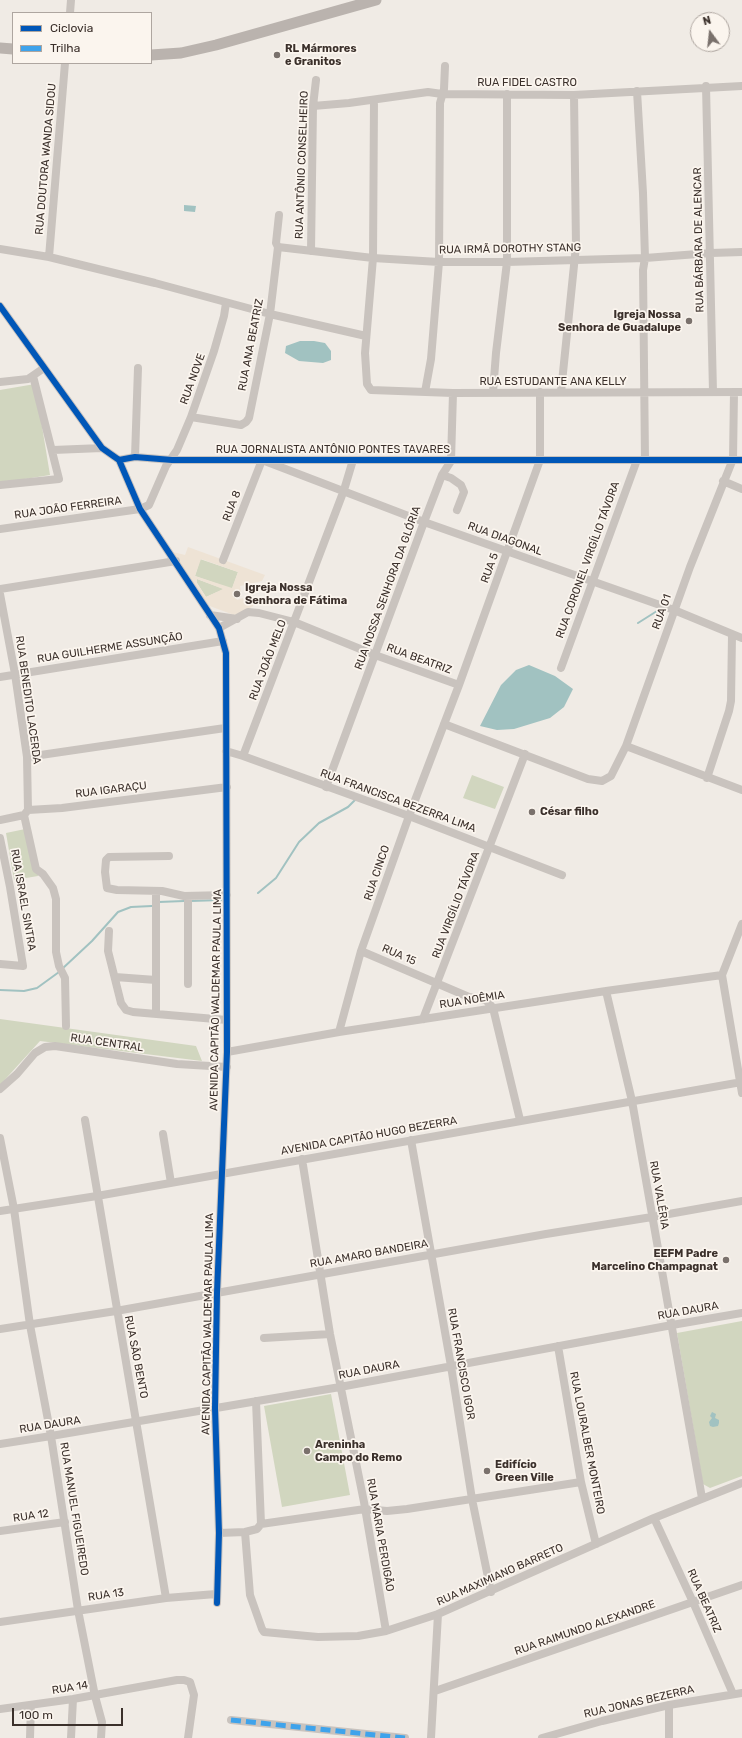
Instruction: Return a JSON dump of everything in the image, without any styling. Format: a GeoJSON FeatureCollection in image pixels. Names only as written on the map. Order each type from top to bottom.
{"type":"FeatureCollection","features":[{"type":"Feature","properties":{"kind":"main road"},"geometry":{"type":"LineString","coordinates":[[152,55],[181,53],[216,45],[376,0]]}},
{"type":"Feature","properties":{"kind":"main road"},"geometry":{"type":"LineString","coordinates":[[0,48],[12,50]]}},
{"type":"Feature","properties":{"kind":"street"},"geometry":{"type":"LineString","coordinates":[[70,12],[71,0]]}},
{"type":"Feature","properties":{"kind":"street","name":"RUA DOUTORA WANDA SIDOU"},"geometry":{"type":"LineString","coordinates":[[49,257],[65,64]]}},
{"type":"Feature","properties":{"kind":"street"},"geometry":{"type":"LineString","coordinates":[[426,392],[431,360],[440,262],[440,103],[444,89],[445,66]]}},
{"type":"Feature","properties":{"kind":"street","name":"RUA ANTÔNIO CONSELHEIRO"},"geometry":{"type":"LineString","coordinates":[[311,251],[314,106],[316,80]]}},
{"type":"Feature","properties":{"kind":"street","name":"RUA FIDEL CASTRO"},"geometry":{"type":"LineString","coordinates":[[314,106],[374,100],[428,92],[442,94],[574,95],[706,86],[742,86]]}},
{"type":"Feature","properties":{"kind":"street","name":"RUA BÁRBARA DE ALENCAR"},"geometry":{"type":"LineString","coordinates":[[706,86],[713,392]]}},
{"type":"Feature","properties":{"kind":"street"},"geometry":{"type":"LineString","coordinates":[[637,90],[645,258],[642,270],[644,393],[641,460]]}},
{"type":"Feature","properties":{"kind":"street"},"geometry":{"type":"LineString","coordinates":[[493,392],[507,262],[506,94]]}},
{"type":"Feature","properties":{"kind":"street"},"geometry":{"type":"LineString","coordinates":[[561,392],[576,246],[574,95]]}},
{"type":"Feature","properties":{"kind":"street"},"geometry":{"type":"LineString","coordinates":[[0,249],[49,257],[163,285],[270,314],[366,336],[374,258],[374,100]]}},
{"type":"Feature","properties":{"kind":"street","name":"RUA ANA BEATRIZ"},"geometry":{"type":"LineString","coordinates":[[190,418],[240,425],[246,422],[248,418],[270,314],[278,247],[276,242],[278,215]]}},
{"type":"Feature","properties":{"kind":"street","name":"RUA IRMÃ DOROTHY STANG"},"geometry":{"type":"LineString","coordinates":[[278,247],[374,258],[440,262],[507,262],[645,258],[742,252]]}},
{"type":"Feature","properties":{"kind":"street","name":"RUA NOVE"},"geometry":{"type":"LineString","coordinates":[[140,509],[149,505],[166,466],[172,460],[190,418],[214,351],[224,316],[226,303]]}},
{"type":"Feature","properties":{"kind":"street"},"geometry":{"type":"LineString","coordinates":[[0,306],[102,448],[119,460]]}},
{"type":"Feature","properties":{"kind":"street","name":"RUA ESTUDANTE ANA KELLY"},"geometry":{"type":"LineString","coordinates":[[366,336],[365,353],[367,384],[368,388],[373,390],[453,393],[738,392]]}},
{"type":"Feature","properties":{"kind":"street"},"geometry":{"type":"LineString","coordinates":[[0,382],[22,381],[33,376],[44,368]]}},
{"type":"Feature","properties":{"kind":"street"},"geometry":{"type":"LineString","coordinates":[[136,457],[138,368]]}},
{"type":"Feature","properties":{"kind":"street"},"geometry":{"type":"LineString","coordinates":[[0,485],[59,479],[53,450],[33,376]]}},
{"type":"Feature","properties":{"kind":"street","name":"RUA 5"},"geometry":{"type":"LineString","coordinates":[[444,724],[460,685],[540,460],[540,392]]}},
{"type":"Feature","properties":{"kind":"street"},"geometry":{"type":"LineString","coordinates":[[738,392],[738,460]]}},
{"type":"Feature","properties":{"kind":"street"},"geometry":{"type":"LineString","coordinates":[[451,461],[453,393]]}},
{"type":"Feature","properties":{"kind":"street"},"geometry":{"type":"LineString","coordinates":[[53,450],[102,448]]}},
{"type":"Feature","properties":{"kind":"street","name":"RUA JORNALISTA ANTÔNIO PONTES TAVARES"},"geometry":{"type":"LineString","coordinates":[[119,460],[136,457],[172,460],[738,460]]}},
{"type":"Feature","properties":{"kind":"street","name":"AVENIDA CAPITÃO WALDEMAR PAULA LIMA"},"geometry":{"type":"LineString","coordinates":[[119,460],[140,509],[176,561],[219,628],[226,652],[227,1067],[217,1293],[215,1408],[219,1533],[216,1594]]}},
{"type":"Feature","properties":{"kind":"street","name":"RUA DIAGONAL"},"geometry":{"type":"LineString","coordinates":[[262,460],[344,490],[424,522],[674,610],[742,638]]}},
{"type":"Feature","properties":{"kind":"street","name":"RUA 8"},"geometry":{"type":"LineString","coordinates":[[223,560],[262,460]]}},
{"type":"Feature","properties":{"kind":"street","name":"RUA JOÃO MELO"},"geometry":{"type":"LineString","coordinates":[[243,756],[344,490],[353,460]]}},
{"type":"Feature","properties":{"kind":"street","name":"RUA CORONEL VIRGÍLIO TÁVORA"},"geometry":{"type":"LineString","coordinates":[[561,668],[592,582],[641,460]]}},
{"type":"Feature","properties":{"kind":"street","name":"RUA 01"},"geometry":{"type":"LineString","coordinates":[[525,754],[572,774],[596,781],[607,779],[614,772],[626,746],[674,610],[723,481],[738,460]]}},
{"type":"Feature","properties":{"kind":"street","name":"RUA NOSSA SENHORA DA GLÓRIA"},"geometry":{"type":"LineString","coordinates":[[326,787],[442,475],[451,461]]}},
{"type":"Feature","properties":{"kind":"street"},"geometry":{"type":"LineString","coordinates":[[442,475],[451,478],[461,485],[464,492],[456,510]]}},
{"type":"Feature","properties":{"kind":"street"},"geometry":{"type":"LineString","coordinates":[[723,481],[742,488]]}},
{"type":"Feature","properties":{"kind":"street","name":"RUA JOÃO FERREIRA"},"geometry":{"type":"LineString","coordinates":[[0,529],[140,509]]}},
{"type":"Feature","properties":{"kind":"street"},"geometry":{"type":"LineString","coordinates":[[0,589],[176,561]]}},
{"type":"Feature","properties":{"kind":"street","name":"RUA BENEDITO LACERDA"},"geometry":{"type":"LineString","coordinates":[[0,594],[15,674],[27,757],[26,812],[36,869],[53,888],[57,910],[56,952],[65,978],[67,1006],[66,1026]]}},
{"type":"Feature","properties":{"kind":"street","name":"RUA BEATRIZ"},"geometry":{"type":"LineString","coordinates":[[219,628],[251,612],[294,622],[375,655],[460,685]]}},
{"type":"Feature","properties":{"kind":"street","name":"RUA BEATRIZ"},"geometry":{"type":"LineString","coordinates":[[210,615],[237,618]]}},
{"type":"Feature","properties":{"kind":"street"},"geometry":{"type":"LineString","coordinates":[[707,778],[730,706],[732,635]]}},
{"type":"Feature","properties":{"kind":"street","name":"RUA GUILHERME ASSUNÇÃO"},"geometry":{"type":"LineString","coordinates":[[0,677],[223,641]]}},
{"type":"Feature","properties":{"kind":"street"},"geometry":{"type":"LineString","coordinates":[[444,724],[525,754]]}},
{"type":"Feature","properties":{"kind":"street","name":"RUA CINCO"},"geometry":{"type":"LineString","coordinates":[[339,1032],[361,951],[409,816],[444,724]]}},
{"type":"Feature","properties":{"kind":"street"},"geometry":{"type":"LineString","coordinates":[[27,757],[225,728]]}},
{"type":"Feature","properties":{"kind":"street"},"geometry":{"type":"LineString","coordinates":[[626,746],[742,790]]}},
{"type":"Feature","properties":{"kind":"street","name":"RUA FRANCISCA BEZERRA LIMA"},"geometry":{"type":"LineString","coordinates":[[226,751],[409,816],[562,875]]}},
{"type":"Feature","properties":{"kind":"street","name":"RUA VIRGÍLIO TÁVORA"},"geometry":{"type":"LineString","coordinates":[[424,1019],[525,754]]}},
{"type":"Feature","properties":{"kind":"street","name":"RUA IGARAÇU"},"geometry":{"type":"LineString","coordinates":[[0,820],[26,812],[227,787]]}},
{"type":"Feature","properties":{"kind":"street","name":"RUA ISRAEL SINTRA"},"geometry":{"type":"LineString","coordinates":[[0,838],[23,966],[0,964]]}},
{"type":"Feature","properties":{"kind":"street"},"geometry":{"type":"LineString","coordinates":[[169,856],[112,856],[106,858],[105,882],[109,889],[156,890],[188,896],[227,895]]}},
{"type":"Feature","properties":{"kind":"street"},"geometry":{"type":"LineString","coordinates":[[156,890],[156,1014]]}},
{"type":"Feature","properties":{"kind":"street"},"geometry":{"type":"LineString","coordinates":[[188,896],[188,984]]}},
{"type":"Feature","properties":{"kind":"street"},"geometry":{"type":"LineString","coordinates":[[742,924],[722,975],[742,1093]]}},
{"type":"Feature","properties":{"kind":"street"},"geometry":{"type":"LineString","coordinates":[[109,932],[108,951],[123,1008],[133,1012],[227,1020]]}},
{"type":"Feature","properties":{"kind":"street","name":"RUA 15"},"geometry":{"type":"LineString","coordinates":[[361,951],[469,997],[486,1000],[493,1008]]}},
{"type":"Feature","properties":{"kind":"street","name":"RUA NOÊMIA"},"geometry":{"type":"LineString","coordinates":[[227,1052],[339,1032],[493,1008],[722,975]]}},
{"type":"Feature","properties":{"kind":"street"},"geometry":{"type":"LineString","coordinates":[[115,977],[156,980]]}},
{"type":"Feature","properties":{"kind":"street","name":"RUA VALÉRIA"},"geometry":{"type":"LineString","coordinates":[[606,991],[632,1101],[702,1498]]}},
{"type":"Feature","properties":{"kind":"street"},"geometry":{"type":"LineString","coordinates":[[493,1008],[520,1120]]}},
{"type":"Feature","properties":{"kind":"street","name":"RUA CENTRAL"},"geometry":{"type":"LineString","coordinates":[[0,1089],[17,1074],[35,1053],[45,1047],[61,1047],[190,1065],[227,1067]]}},
{"type":"Feature","properties":{"kind":"street","name":"AVENIDA CAPITÃO HUGO BEZERRA"},"geometry":{"type":"LineString","coordinates":[[0,1211],[97,1196],[741,1082]]}},
{"type":"Feature","properties":{"kind":"street","name":"RUA SÃO BENTO"},"geometry":{"type":"LineString","coordinates":[[85,1120],[116,1311],[137,1421],[166,1598]]}},
{"type":"Feature","properties":{"kind":"street"},"geometry":{"type":"LineString","coordinates":[[163,1134],[171,1183]]}},
{"type":"Feature","properties":{"kind":"street","name":"RUA MANUEL FIGUEIREDO"},"geometry":{"type":"LineString","coordinates":[[0,1138],[14,1209],[30,1325],[52,1436],[78,1610],[95,1696],[102,1722],[101,1738]]}},
{"type":"Feature","properties":{"kind":"street","name":"RUA FRANCISCO IGOR"},"geometry":{"type":"LineString","coordinates":[[411,1140],[451,1366],[472,1499],[491,1592]]}},
{"type":"Feature","properties":{"kind":"street","name":"RUA MARIA PERDIGÃO"},"geometry":{"type":"LineString","coordinates":[[302,1159],[330,1334],[365,1509],[386,1631]]}},
{"type":"Feature","properties":{"kind":"street","name":"RUA AMARO BANDEIRA"},"geometry":{"type":"LineString","coordinates":[[0,1329],[116,1311],[430,1254],[742,1201]]}},
{"type":"Feature","properties":{"kind":"street","name":"RUA DAURA"},"geometry":{"type":"LineString","coordinates":[[0,1444],[340,1387],[742,1313]]}},
{"type":"Feature","properties":{"kind":"street"},"geometry":{"type":"LineString","coordinates":[[264,1338],[330,1334]]}},
{"type":"Feature","properties":{"kind":"street","name":"RUA LOURALBER MONTEIRO"},"geometry":{"type":"LineString","coordinates":[[558,1346],[581,1482],[596,1544]]}},
{"type":"Feature","properties":{"kind":"street"},"geometry":{"type":"LineString","coordinates":[[256,1401],[261,1524]]}},
{"type":"Feature","properties":{"kind":"street"},"geometry":{"type":"LineString","coordinates":[[219,1533],[244,1532],[257,1528],[261,1524],[365,1509],[387,1511],[581,1482]]}},
{"type":"Feature","properties":{"kind":"street","name":"RUA MAXIMIANO BARRETO"},"geometry":{"type":"LineString","coordinates":[[244,1532],[250,1595],[264,1632],[318,1637],[347,1637],[386,1631],[438,1614],[491,1592],[654,1518],[742,1483]]}},
{"type":"Feature","properties":{"kind":"street","name":"RUA BEATRIZ"},"geometry":{"type":"LineString","coordinates":[[654,1518],[738,1694]]}},
{"type":"Feature","properties":{"kind":"street","name":"RUA 12"},"geometry":{"type":"LineString","coordinates":[[0,1531],[65,1522]]}},
{"type":"Feature","properties":{"kind":"street","name":"RUA RAIMUNDO ALEXANDRE"},"geometry":{"type":"LineString","coordinates":[[435,1691],[742,1585]]}},
{"type":"Feature","properties":{"kind":"street"},"geometry":{"type":"LineString","coordinates":[[216,1594],[217,1603]]}},
{"type":"Feature","properties":{"kind":"street","name":"RUA 13"},"geometry":{"type":"LineString","coordinates":[[0,1622],[166,1598],[216,1594]]}},
{"type":"Feature","properties":{"kind":"street"},"geometry":{"type":"LineString","coordinates":[[431,1738],[435,1691],[438,1614]]}},
{"type":"Feature","properties":{"kind":"street","name":"RUA 14"},"geometry":{"type":"LineString","coordinates":[[0,1708],[95,1696],[178,1680],[188,1681],[192,1684],[194,1695],[188,1738]]}},
{"type":"Feature","properties":{"kind":"street","name":"RUA JONAS BEZERRA"},"geometry":{"type":"LineString","coordinates":[[542,1738],[557,1736],[669,1705],[738,1694]]}},
{"type":"Feature","properties":{"kind":"street"},"geometry":{"type":"LineString","coordinates":[[71,1738],[74,1699]]}},
{"type":"Feature","properties":{"kind":"street"},"geometry":{"type":"LineString","coordinates":[[30,1738],[31,1705]]}},
{"type":"Feature","properties":{"kind":"street"},"geometry":{"type":"LineString","coordinates":[[669,1705],[669,1738]]}},
{"type":"Feature","properties":{"kind":"street"},"geometry":{"type":"LineString","coordinates":[[231,1720],[405,1738]]}},
{"type":"Feature","properties":{"kind":"green space"},"geometry":{"type":"Polygon","coordinates":[[[35,384],[50,475],[0,483],[0,390],[35,384]]]}},
{"type":"Feature","properties":{"kind":"green space"},"geometry":{"type":"Polygon","coordinates":[[[200,559],[238,572],[232,589],[195,576],[200,559]]]}},
{"type":"Feature","properties":{"kind":"green space"},"geometry":{"type":"Polygon","coordinates":[[[197,579],[224,589],[206,597],[197,583],[197,579]]]}},
{"type":"Feature","properties":{"kind":"green space"},"geometry":{"type":"Polygon","coordinates":[[[472,775],[504,787],[495,809],[463,798],[472,775]]]}},
{"type":"Feature","properties":{"kind":"green space"},"geometry":{"type":"Polygon","coordinates":[[[30,828],[38,876],[14,880],[6,833],[30,828]]]}},
{"type":"Feature","properties":{"kind":"green space"},"geometry":{"type":"Polygon","coordinates":[[[0,1019],[196,1046],[202,1061],[40,1041],[0,1085],[0,1019]]]}},
{"type":"Feature","properties":{"kind":"green space"},"geometry":{"type":"Polygon","coordinates":[[[742,1321],[742,1476],[710,1488],[703,1484],[677,1333],[742,1321]]]}},
{"type":"Feature","properties":{"kind":"green space","name":"Areninha Campo do Remo"},"geometry":{"type":"Polygon","coordinates":[[[331,1394],[350,1495],[282,1507],[264,1406],[331,1394]]]}},
{"type":"Feature","properties":{"kind":"shaded area"},"geometry":{"type":"Polygon","coordinates":[[[188,547],[265,575],[262,581],[240,586],[241,592],[235,594],[237,600],[243,598],[244,604],[254,601],[255,605],[241,613],[234,615],[207,605],[173,552],[185,555],[188,547]],[[201,559],[195,576],[232,588],[238,572],[201,559]],[[197,579],[197,583],[206,597],[223,589],[197,579]]]}},
{"type":"Feature","properties":{"kind":"water"},"geometry":{"type":"Polygon","coordinates":[[[184,205],[196,206],[195,212],[184,211],[184,205]]]}},
{"type":"Feature","properties":{"kind":"water"},"geometry":{"type":"Polygon","coordinates":[[[300,341],[325,343],[331,351],[331,360],[323,363],[299,361],[285,353],[286,346],[300,341]]]}},
{"type":"Feature","properties":{"kind":"water"},"geometry":{"type":"Polygon","coordinates":[[[529,665],[555,676],[573,689],[564,707],[550,718],[514,729],[497,730],[480,726],[501,685],[516,670],[529,665]]]}},
{"type":"Feature","properties":{"kind":"water"},"geometry":{"type":"Polygon","coordinates":[[[712,1412],[716,1414],[715,1418],[719,1420],[718,1426],[710,1426],[709,1422],[712,1418],[710,1416],[712,1412]]]}},
{"type":"Feature","properties":{"kind":"waterway"},"geometry":{"type":"LineString","coordinates":[[638,623],[657,611]]}},
{"type":"Feature","properties":{"kind":"waterway"},"geometry":{"type":"LineString","coordinates":[[258,893],[276,878],[299,842],[319,823],[348,807],[356,799]]}},
{"type":"Feature","properties":{"kind":"waterway"},"geometry":{"type":"LineString","coordinates":[[191,901],[221,900]]}},
{"type":"Feature","properties":{"kind":"waterway"},"geometry":{"type":"LineString","coordinates":[[159,902],[184,901]]}},
{"type":"Feature","properties":{"kind":"waterway"},"geometry":{"type":"LineString","coordinates":[[62,969],[92,941],[118,912],[131,907],[152,906]]}},
{"type":"Feature","properties":{"kind":"waterway"},"geometry":{"type":"LineString","coordinates":[[0,990],[24,991],[37,988],[59,972]]}},
{"type":"Feature","properties":{"kind":"marked path"},"geometry":{"type":"LineString","coordinates":[[231,1720],[405,1738]]}},
{"type":"Feature","properties":{"kind":"cycle path"},"geometry":{"type":"LineString","coordinates":[[0,306],[102,448],[119,460],[135,457],[172,460],[742,460]]}},
{"type":"Feature","properties":{"kind":"cycle path"},"geometry":{"type":"LineString","coordinates":[[119,460],[140,509],[219,628],[226,653],[227,1052],[217,1293],[215,1408],[219,1533],[217,1603]]}},
{"type":"Feature","properties":{"kind":"place","name":"RL Mármores e Granitos"},"geometry":{"type":"Point","coordinates":[277,55]}},
{"type":"Feature","properties":{"kind":"place","name":"Igreja Nossa Senhora de Guadalupe"},"geometry":{"type":"Point","coordinates":[689,321]}},
{"type":"Feature","properties":{"kind":"place","name":"Igreja Nossa Senhora de Fátima"},"geometry":{"type":"Point","coordinates":[237,594]}},
{"type":"Feature","properties":{"kind":"place","name":"César filho"},"geometry":{"type":"Point","coordinates":[532,812]}},
{"type":"Feature","properties":{"kind":"place","name":"EEFM Padre Marcelino Champagnat"},"geometry":{"type":"Point","coordinates":[726,1260]}},
{"type":"Feature","properties":{"kind":"place","name":"Areninha Campo do Remo"},"geometry":{"type":"Point","coordinates":[307,1451]}},
{"type":"Feature","properties":{"kind":"place","name":"Edifício Green Ville"},"geometry":{"type":"Point","coordinates":[487,1471]}}]}
